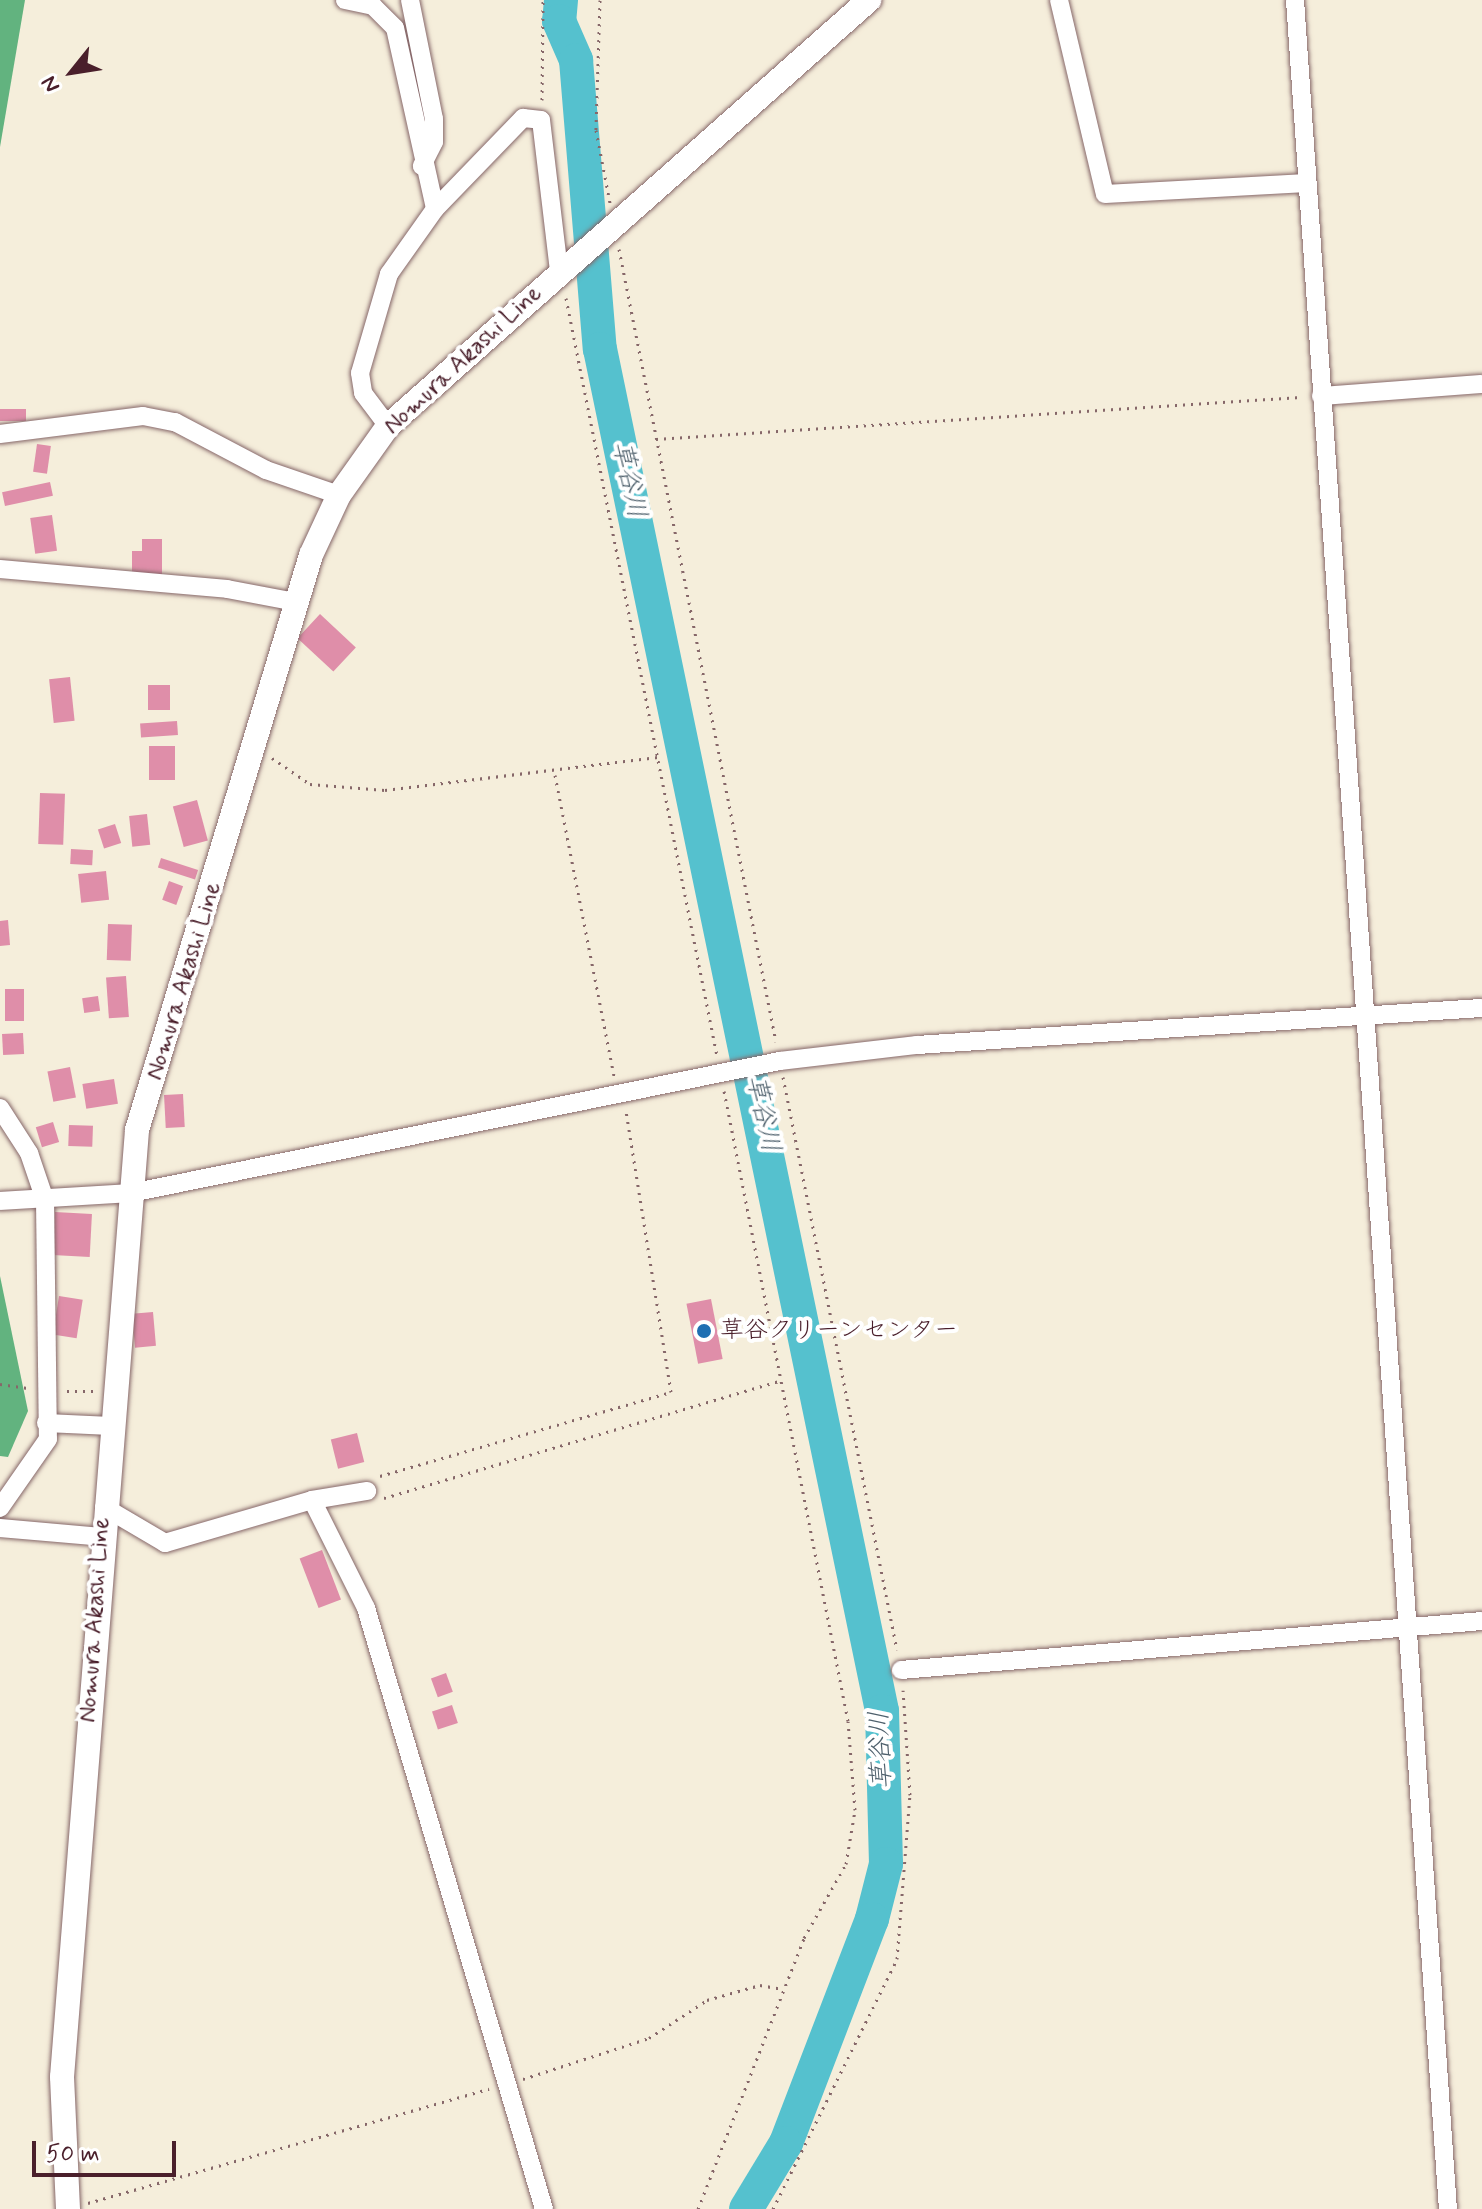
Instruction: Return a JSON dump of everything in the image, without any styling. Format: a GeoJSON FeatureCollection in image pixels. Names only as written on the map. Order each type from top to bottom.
{"type":"FeatureCollection","features":[{"type":"Feature","properties":{"kind":"main road","name":"Nomura Akashi Line"},"geometry":{"type":"LineString","coordinates":[[76,2207],[62,2077],[104,1507],[137,1130],[296,602],[339,495],[388,426],[614,222],[869,0]]}},
{"type":"Feature","properties":{"kind":"street"},"geometry":{"type":"LineString","coordinates":[[345,0],[373,6],[395,28],[422,166],[435,209]]}},
{"type":"Feature","properties":{"kind":"street"},"geometry":{"type":"LineString","coordinates":[[410,0],[434,119],[434,142],[422,166]]}},
{"type":"Feature","properties":{"kind":"street"},"geometry":{"type":"LineString","coordinates":[[1059,0],[1105,194],[1307,183]]}},
{"type":"Feature","properties":{"kind":"street"},"geometry":{"type":"LineString","coordinates":[[1295,0],[1448,2209]]}},
{"type":"Feature","properties":{"kind":"street"},"geometry":{"type":"LineString","coordinates":[[388,426],[363,393],[360,373],[389,274],[435,209],[523,118],[541,120],[559,271]]}},
{"type":"Feature","properties":{"kind":"street"},"geometry":{"type":"LineString","coordinates":[[1321,396],[1482,384]]}},
{"type":"Feature","properties":{"kind":"street"},"geometry":{"type":"LineString","coordinates":[[0,434],[143,416],[175,422],[266,470],[339,495]]}},
{"type":"Feature","properties":{"kind":"street"},"geometry":{"type":"LineString","coordinates":[[0,569],[227,589],[296,602]]}},
{"type":"Feature","properties":{"kind":"street"},"geometry":{"type":"LineString","coordinates":[[0,1201],[131,1193],[780,1061],[1482,1008]]}},
{"type":"Feature","properties":{"kind":"street"},"geometry":{"type":"LineString","coordinates":[[0,1108],[29,1153],[45,1200],[48,1439],[0,1508]]}},
{"type":"Feature","properties":{"kind":"street"},"geometry":{"type":"LineString","coordinates":[[46,1423],[111,1426]]}},
{"type":"Feature","properties":{"kind":"street"},"geometry":{"type":"LineString","coordinates":[[104,1507],[165,1543],[312,1500],[367,1491]]}},
{"type":"Feature","properties":{"kind":"street"},"geometry":{"type":"LineString","coordinates":[[312,1500],[366,1608],[544,2209]]}},
{"type":"Feature","properties":{"kind":"street"},"geometry":{"type":"LineString","coordinates":[[0,1528],[102,1537]]}},
{"type":"Feature","properties":{"kind":"street"},"geometry":{"type":"LineString","coordinates":[[901,1670],[1482,1621]]}},
{"type":"Feature","properties":{"kind":"path"},"geometry":{"type":"LineString","coordinates":[[541,120],[543,0]]}},
{"type":"Feature","properties":{"kind":"path"},"geometry":{"type":"LineString","coordinates":[[600,0],[596,130],[901,1670],[910,1795],[897,1959],[773,2209]]}},
{"type":"Feature","properties":{"kind":"path"},"geometry":{"type":"LineString","coordinates":[[559,271],[659,757],[848,1721],[855,1810],[846,1864],[783,1989],[698,2209]]}},
{"type":"Feature","properties":{"kind":"path"},"geometry":{"type":"LineString","coordinates":[[656,439],[1321,396]]}},
{"type":"Feature","properties":{"kind":"path"},"geometry":{"type":"LineString","coordinates":[[258,735],[267,754],[310,784],[385,790],[555,774],[659,757]]}},
{"type":"Feature","properties":{"kind":"path"},"geometry":{"type":"LineString","coordinates":[[555,774],[620,1092],[671,1392],[377,1476],[367,1491],[382,1499],[782,1381]]}},
{"type":"Feature","properties":{"kind":"path"},"geometry":{"type":"LineString","coordinates":[[0,1384],[45,1391],[114,1390]]}},
{"type":"Feature","properties":{"kind":"path"},"geometry":{"type":"LineString","coordinates":[[76,2207],[507,2084],[649,2038],[707,2000],[760,1985],[783,1989]]}},
{"type":"Feature","properties":{"kind":"green space"},"geometry":{"type":"Polygon","coordinates":[[[0,0],[25,0],[0,147],[0,0]]]}},
{"type":"Feature","properties":{"kind":"green space"},"geometry":{"type":"Polygon","coordinates":[[[0,1276],[28,1411],[8,1457],[0,1456],[0,1276]]]}},
{"type":"Feature","properties":{"kind":"building"},"geometry":{"type":"Polygon","coordinates":[[[0,409],[26,409],[26,421],[0,421],[0,409]]]}},
{"type":"Feature","properties":{"kind":"building"},"geometry":{"type":"Polygon","coordinates":[[[37,444],[51,446],[47,474],[33,472],[37,444]]]}},
{"type":"Feature","properties":{"kind":"building"},"geometry":{"type":"Polygon","coordinates":[[[50,482],[53,496],[5,506],[2,492],[50,482]]]}},
{"type":"Feature","properties":{"kind":"building"},"geometry":{"type":"Polygon","coordinates":[[[52,515],[57,551],[35,554],[30,518],[52,515]]]}},
{"type":"Feature","properties":{"kind":"building"},"geometry":{"type":"Polygon","coordinates":[[[142,539],[162,539],[162,579],[132,579],[132,551],[142,551],[142,539]]]}},
{"type":"Feature","properties":{"kind":"building"},"geometry":{"type":"Polygon","coordinates":[[[320,614],[356,647],[333,672],[297,638],[320,614]]]}},
{"type":"Feature","properties":{"kind":"building"},"geometry":{"type":"Polygon","coordinates":[[[70,677],[75,721],[54,723],[49,679],[70,677]]]}},
{"type":"Feature","properties":{"kind":"building"},"geometry":{"type":"Polygon","coordinates":[[[148,685],[170,685],[170,710],[148,710],[148,685]]]}},
{"type":"Feature","properties":{"kind":"building"},"geometry":{"type":"Polygon","coordinates":[[[177,721],[178,735],[141,738],[140,724],[177,721]]]}},
{"type":"Feature","properties":{"kind":"building"},"geometry":{"type":"Polygon","coordinates":[[[149,746],[175,746],[175,780],[149,780],[149,746]]]}},
{"type":"Feature","properties":{"kind":"building"},"geometry":{"type":"Polygon","coordinates":[[[40,793],[65,794],[63,845],[38,844],[40,793]]]}},
{"type":"Feature","properties":{"kind":"building"},"geometry":{"type":"Polygon","coordinates":[[[197,800],[208,841],[184,847],[173,806],[197,800]]]}},
{"type":"Feature","properties":{"kind":"building"},"geometry":{"type":"Polygon","coordinates":[[[147,814],[150,845],[132,847],[129,816],[147,814]]]}},
{"type":"Feature","properties":{"kind":"building"},"geometry":{"type":"Polygon","coordinates":[[[115,824],[121,843],[104,849],[98,830],[115,824]]]}},
{"type":"Feature","properties":{"kind":"building"},"geometry":{"type":"Polygon","coordinates":[[[71,849],[93,850],[92,865],[70,864],[71,849]]]}},
{"type":"Feature","properties":{"kind":"building"},"geometry":{"type":"Polygon","coordinates":[[[161,858],[198,870],[195,880],[158,868],[161,858]]]}},
{"type":"Feature","properties":{"kind":"building"},"geometry":{"type":"Polygon","coordinates":[[[106,871],[109,900],[81,903],[78,874],[106,871]]]}},
{"type":"Feature","properties":{"kind":"building"},"geometry":{"type":"Polygon","coordinates":[[[169,881],[183,886],[176,905],[162,900],[169,881]]]}},
{"type":"Feature","properties":{"kind":"building"},"geometry":{"type":"Polygon","coordinates":[[[8,920],[10,945],[0,946],[0,921],[8,920]]]}},
{"type":"Feature","properties":{"kind":"building"},"geometry":{"type":"Polygon","coordinates":[[[108,924],[132,925],[131,961],[107,960],[108,924]]]}},
{"type":"Feature","properties":{"kind":"building"},"geometry":{"type":"Polygon","coordinates":[[[126,976],[129,1017],[109,1018],[106,977],[126,976]]]}},
{"type":"Feature","properties":{"kind":"building"},"geometry":{"type":"Polygon","coordinates":[[[5,989],[24,989],[24,1021],[5,1021],[5,989]]]}},
{"type":"Feature","properties":{"kind":"building"},"geometry":{"type":"Polygon","coordinates":[[[98,996],[100,1011],[84,1013],[82,998],[98,996]]]}},
{"type":"Feature","properties":{"kind":"building"},"geometry":{"type":"Polygon","coordinates":[[[23,1033],[24,1054],[3,1055],[2,1034],[23,1033]]]}},
{"type":"Feature","properties":{"kind":"building"},"geometry":{"type":"Polygon","coordinates":[[[70,1067],[76,1097],[53,1102],[47,1071],[70,1067]]]}},
{"type":"Feature","properties":{"kind":"building"},"geometry":{"type":"Polygon","coordinates":[[[114,1079],[118,1104],[86,1109],[82,1084],[114,1079]]]}},
{"type":"Feature","properties":{"kind":"building"},"geometry":{"type":"Polygon","coordinates":[[[183,1094],[185,1127],[166,1128],[164,1095],[183,1094]]]}},
{"type":"Feature","properties":{"kind":"building"},"geometry":{"type":"Polygon","coordinates":[[[53,1122],[59,1142],[42,1147],[36,1127],[53,1122]]]}},
{"type":"Feature","properties":{"kind":"building"},"geometry":{"type":"Polygon","coordinates":[[[69,1125],[93,1126],[92,1147],[68,1146],[69,1125]]]}},
{"type":"Feature","properties":{"kind":"building"},"geometry":{"type":"Polygon","coordinates":[[[55,1212],[92,1214],[90,1257],[53,1255],[55,1212]]]}},
{"type":"Feature","properties":{"kind":"building"},"geometry":{"type":"Polygon","coordinates":[[[59,1296],[83,1300],[77,1338],[53,1335],[59,1296]]]}},
{"type":"Feature","properties":{"kind":"building","name":"草谷クリーンセンター"},"geometry":{"type":"Polygon","coordinates":[[[711,1299],[723,1359],[698,1364],[686,1304],[711,1299]]]}},
{"type":"Feature","properties":{"kind":"building"},"geometry":{"type":"Polygon","coordinates":[[[153,1312],[156,1346],[135,1348],[132,1314],[153,1312]]]}},
{"type":"Feature","properties":{"kind":"building"},"geometry":{"type":"Polygon","coordinates":[[[357,1433],[364,1462],[338,1469],[331,1440],[357,1433]]]}},
{"type":"Feature","properties":{"kind":"building"},"geometry":{"type":"Polygon","coordinates":[[[322,1550],[341,1599],[319,1608],[300,1559],[322,1550]]]}},
{"type":"Feature","properties":{"kind":"building"},"geometry":{"type":"Polygon","coordinates":[[[446,1673],[453,1692],[438,1697],[431,1678],[446,1673]]]}},
{"type":"Feature","properties":{"kind":"building"},"geometry":{"type":"Polygon","coordinates":[[[452,1705],[458,1723],[438,1730],[432,1711],[452,1705]]]}},
{"type":"Feature","properties":{"kind":"waterway","name":"草谷川"},"geometry":{"type":"LineString","coordinates":[[561,0],[559,21],[576,60],[600,349],[882,1711],[886,1864],[872,1919],[786,2143],[746,2209]]}},
{"type":"Feature","properties":{"kind":"place","name":"草谷クリーンセンター"},"geometry":{"type":"Point","coordinates":[704,1331]}}]}
